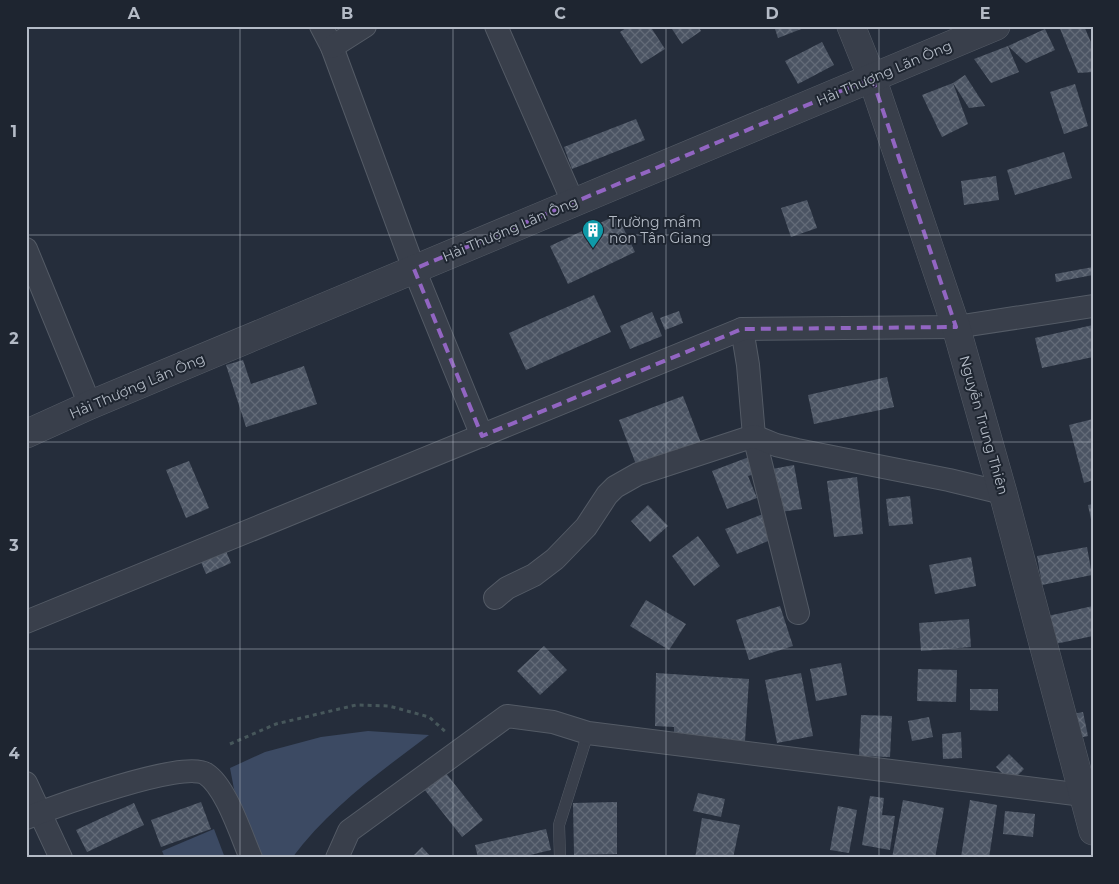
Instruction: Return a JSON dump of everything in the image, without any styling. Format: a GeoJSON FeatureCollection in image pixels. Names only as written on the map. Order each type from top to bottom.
{"type":"FeatureCollection","features":[{"type":"Feature","properties":{"kind":"street"},"geometry":{"type":"LineString","coordinates":[[321,26],[332,47],[414,269],[482,436]]}},
{"type":"Feature","properties":{"kind":"street"},"geometry":{"type":"LineString","coordinates":[[332,47],[365,26]]}},
{"type":"Feature","properties":{"kind":"street"},"geometry":{"type":"LineString","coordinates":[[496,26],[573,202]]}},
{"type":"Feature","properties":{"kind":"street","name":"Nguyễn Trung Thiên"},"geometry":{"type":"LineString","coordinates":[[851,26],[872,78],[956,327],[1085,782],[1093,831]]}},
{"type":"Feature","properties":{"kind":"street","name":"Hải Thượng Lãn Ông"},"geometry":{"type":"LineString","coordinates":[[26,434],[90,405],[996,26]]}},
{"type":"Feature","properties":{"kind":"street"},"geometry":{"type":"LineString","coordinates":[[26,249],[90,405]]}},
{"type":"Feature","properties":{"kind":"street"},"geometry":{"type":"LineString","coordinates":[[26,622],[742,329],[956,327],[1093,306]]}},
{"type":"Feature","properties":{"kind":"street"},"geometry":{"type":"LineString","coordinates":[[742,329],[748,365],[754,436],[798,613]]}},
{"type":"Feature","properties":{"kind":"street"},"geometry":{"type":"LineString","coordinates":[[495,598],[507,588],[534,575],[555,559],[586,527],[607,495],[614,488],[638,474],[754,436],[776,445],[797,450],[949,480],[1003,493]]}},
{"type":"Feature","properties":{"kind":"street"},"geometry":{"type":"LineString","coordinates":[[338,858],[349,832],[507,716],[553,722],[588,733],[1085,782]]}},
{"type":"Feature","properties":{"kind":"street"},"geometry":{"type":"LineString","coordinates":[[33,816],[140,780],[180,771],[194,770],[204,772],[216,782],[251,858]]}},
{"type":"Feature","properties":{"kind":"street"},"geometry":{"type":"LineString","coordinates":[[26,783],[33,816],[61,858]]}},
{"type":"Feature","properties":{"kind":"lane"},"geometry":{"type":"LineString","coordinates":[[560,858],[559,826],[588,733]]}},
{"type":"Feature","properties":{"kind":"path"},"geometry":{"type":"LineString","coordinates":[[230,744],[276,724],[356,705],[390,706],[429,717],[464,748]]}},
{"type":"Feature","properties":{"kind":"highlighted area"},"geometry":{"type":"Polygon","coordinates":[[[872,78],[956,327],[742,329],[482,436],[414,269],[872,78]]]}},
{"type":"Feature","properties":{"kind":"water"},"geometry":{"type":"Polygon","coordinates":[[[368,731],[429,735],[374,777],[339,807],[306,840],[292,858],[260,858],[234,789],[230,768],[265,752],[321,737],[368,731]]]}},
{"type":"Feature","properties":{"kind":"water"},"geometry":{"type":"Polygon","coordinates":[[[214,829],[225,858],[165,858],[162,851],[214,829]]]}},
{"type":"Feature","properties":{"kind":"building"},"geometry":{"type":"Polygon","coordinates":[[[629,26],[650,26],[665,49],[641,64],[620,32],[629,26]]]}},
{"type":"Feature","properties":{"kind":"building"},"geometry":{"type":"Polygon","coordinates":[[[670,26],[698,26],[701,31],[682,44],[670,26]]]}},
{"type":"Feature","properties":{"kind":"building"},"geometry":{"type":"Polygon","coordinates":[[[774,26],[809,26],[778,38],[774,26]]]}},
{"type":"Feature","properties":{"kind":"building"},"geometry":{"type":"Polygon","coordinates":[[[1059,26],[1084,26],[1093,47],[1093,72],[1078,73],[1059,26]]]}},
{"type":"Feature","properties":{"kind":"building"},"geometry":{"type":"Polygon","coordinates":[[[1045,29],[1055,50],[1026,63],[1008,46],[1045,29]]]}},
{"type":"Feature","properties":{"kind":"building"},"geometry":{"type":"Polygon","coordinates":[[[822,42],[834,65],[798,84],[785,61],[822,42]]]}},
{"type":"Feature","properties":{"kind":"building"},"geometry":{"type":"Polygon","coordinates":[[[1008,46],[1019,72],[991,83],[974,59],[1008,46]]]}},
{"type":"Feature","properties":{"kind":"building"},"geometry":{"type":"Polygon","coordinates":[[[965,75],[985,106],[969,108],[953,83],[965,75]]]}},
{"type":"Feature","properties":{"kind":"building"},"geometry":{"type":"Polygon","coordinates":[[[953,83],[968,124],[942,137],[922,95],[953,83]]]}},
{"type":"Feature","properties":{"kind":"building"},"geometry":{"type":"Polygon","coordinates":[[[1075,84],[1088,126],[1064,134],[1050,92],[1075,84]]]}},
{"type":"Feature","properties":{"kind":"building"},"geometry":{"type":"Polygon","coordinates":[[[636,119],[645,140],[572,169],[564,147],[636,119]]]}},
{"type":"Feature","properties":{"kind":"building"},"geometry":{"type":"Polygon","coordinates":[[[1064,152],[1072,178],[1015,195],[1007,170],[1064,152]]]}},
{"type":"Feature","properties":{"kind":"building"},"geometry":{"type":"Polygon","coordinates":[[[996,176],[999,200],[964,205],[961,181],[996,176]]]}},
{"type":"Feature","properties":{"kind":"building"},"geometry":{"type":"Polygon","coordinates":[[[807,200],[817,228],[791,237],[781,208],[807,200]]]}},
{"type":"Feature","properties":{"kind":"building","name":"Trường mầm non Tân Giang"},"geometry":{"type":"Polygon","coordinates":[[[617,215],[635,252],[568,284],[550,246],[617,215]]]}},
{"type":"Feature","properties":{"kind":"building"},"geometry":{"type":"Polygon","coordinates":[[[1093,267],[1093,275],[1056,282],[1055,274],[1093,267]]]}},
{"type":"Feature","properties":{"kind":"building"},"geometry":{"type":"Polygon","coordinates":[[[594,295],[611,332],[526,370],[509,333],[594,295]]]}},
{"type":"Feature","properties":{"kind":"building"},"geometry":{"type":"Polygon","coordinates":[[[679,311],[683,323],[665,330],[660,318],[679,311]]]}},
{"type":"Feature","properties":{"kind":"building"},"geometry":{"type":"Polygon","coordinates":[[[652,312],[662,336],[630,349],[620,326],[652,312]]]}},
{"type":"Feature","properties":{"kind":"building"},"geometry":{"type":"Polygon","coordinates":[[[1093,325],[1093,357],[1042,368],[1035,338],[1093,325]]]}},
{"type":"Feature","properties":{"kind":"building"},"geometry":{"type":"Polygon","coordinates":[[[243,360],[251,384],[304,366],[317,404],[246,427],[226,365],[243,360]]]}},
{"type":"Feature","properties":{"kind":"building"},"geometry":{"type":"Polygon","coordinates":[[[887,377],[894,407],[814,424],[808,395],[887,377]]]}},
{"type":"Feature","properties":{"kind":"building"},"geometry":{"type":"Polygon","coordinates":[[[683,396],[701,443],[637,467],[619,420],[683,396]]]}},
{"type":"Feature","properties":{"kind":"building"},"geometry":{"type":"Polygon","coordinates":[[[1093,419],[1093,480],[1084,483],[1069,425],[1093,419]]]}},
{"type":"Feature","properties":{"kind":"building"},"geometry":{"type":"Polygon","coordinates":[[[749,457],[755,474],[748,476],[757,498],[727,509],[712,471],[749,457]]]}},
{"type":"Feature","properties":{"kind":"building"},"geometry":{"type":"Polygon","coordinates":[[[189,461],[209,508],[186,518],[166,470],[189,461]]]}},
{"type":"Feature","properties":{"kind":"building"},"geometry":{"type":"Polygon","coordinates":[[[794,465],[802,509],[780,512],[772,469],[794,465]]]}},
{"type":"Feature","properties":{"kind":"building"},"geometry":{"type":"Polygon","coordinates":[[[857,477],[863,534],[834,537],[827,481],[857,477]]]}},
{"type":"Feature","properties":{"kind":"building"},"geometry":{"type":"Polygon","coordinates":[[[910,496],[913,524],[889,526],[886,499],[910,496]]]}},
{"type":"Feature","properties":{"kind":"building"},"geometry":{"type":"Polygon","coordinates":[[[1093,504],[1093,523],[1092,524],[1088,505],[1093,504]]]}},
{"type":"Feature","properties":{"kind":"building"},"geometry":{"type":"Polygon","coordinates":[[[648,505],[668,526],[650,542],[631,521],[648,505]]]}},
{"type":"Feature","properties":{"kind":"building"},"geometry":{"type":"Polygon","coordinates":[[[763,514],[773,539],[737,554],[725,529],[763,514]]]}},
{"type":"Feature","properties":{"kind":"building"},"geometry":{"type":"Polygon","coordinates":[[[698,536],[720,566],[694,586],[672,556],[698,536]]]}},
{"type":"Feature","properties":{"kind":"building"},"geometry":{"type":"Polygon","coordinates":[[[1087,547],[1092,575],[1042,585],[1037,556],[1087,547]]]}},
{"type":"Feature","properties":{"kind":"building"},"geometry":{"type":"Polygon","coordinates":[[[226,551],[231,563],[206,574],[201,562],[226,551]]]}},
{"type":"Feature","properties":{"kind":"building"},"geometry":{"type":"Polygon","coordinates":[[[971,557],[976,586],[935,594],[929,565],[971,557]]]}},
{"type":"Feature","properties":{"kind":"building"},"geometry":{"type":"Polygon","coordinates":[[[646,600],[686,624],[669,650],[630,626],[646,600]]]}},
{"type":"Feature","properties":{"kind":"building"},"geometry":{"type":"Polygon","coordinates":[[[780,606],[793,646],[749,660],[736,620],[780,606]]]}},
{"type":"Feature","properties":{"kind":"building"},"geometry":{"type":"Polygon","coordinates":[[[1093,606],[1093,636],[1055,644],[1048,616],[1093,606]]]}},
{"type":"Feature","properties":{"kind":"building"},"geometry":{"type":"Polygon","coordinates":[[[969,619],[971,647],[921,651],[919,623],[969,619]]]}},
{"type":"Feature","properties":{"kind":"building"},"geometry":{"type":"Polygon","coordinates":[[[544,646],[567,670],[540,695],[517,671],[544,646]]]}},
{"type":"Feature","properties":{"kind":"building"},"geometry":{"type":"Polygon","coordinates":[[[841,663],[847,695],[816,701],[810,669],[841,663]]]}},
{"type":"Feature","properties":{"kind":"building"},"geometry":{"type":"Polygon","coordinates":[[[918,669],[957,670],[956,702],[917,701],[918,669]]]}},
{"type":"Feature","properties":{"kind":"building"},"geometry":{"type":"Polygon","coordinates":[[[656,673],[749,679],[745,741],[674,738],[674,727],[655,726],[656,673]]]}},
{"type":"Feature","properties":{"kind":"building"},"geometry":{"type":"Polygon","coordinates":[[[801,673],[813,736],[777,743],[765,680],[801,673]]]}},
{"type":"Feature","properties":{"kind":"building"},"geometry":{"type":"Polygon","coordinates":[[[970,689],[998,689],[998,711],[970,710],[970,689]]]}},
{"type":"Feature","properties":{"kind":"building"},"geometry":{"type":"Polygon","coordinates":[[[1083,712],[1088,736],[1074,739],[1068,715],[1083,712]]]}},
{"type":"Feature","properties":{"kind":"building"},"geometry":{"type":"Polygon","coordinates":[[[861,715],[892,716],[890,757],[859,756],[861,715]]]}},
{"type":"Feature","properties":{"kind":"building"},"geometry":{"type":"Polygon","coordinates":[[[929,717],[933,737],[912,741],[908,721],[929,717]]]}},
{"type":"Feature","properties":{"kind":"building"},"geometry":{"type":"Polygon","coordinates":[[[961,732],[962,758],[943,759],[942,734],[961,732]]]}},
{"type":"Feature","properties":{"kind":"building"},"geometry":{"type":"Polygon","coordinates":[[[1009,754],[1024,769],[1011,782],[996,767],[1009,754]]]}},
{"type":"Feature","properties":{"kind":"building"},"geometry":{"type":"Polygon","coordinates":[[[445,772],[483,820],[462,837],[424,789],[445,772]]]}},
{"type":"Feature","properties":{"kind":"building"},"geometry":{"type":"Polygon","coordinates":[[[698,793],[725,799],[721,817],[693,811],[698,793]]]}},
{"type":"Feature","properties":{"kind":"building"},"geometry":{"type":"Polygon","coordinates":[[[870,796],[884,798],[882,815],[895,816],[890,850],[862,845],[870,796]]]}},
{"type":"Feature","properties":{"kind":"building"},"geometry":{"type":"Polygon","coordinates":[[[903,800],[944,808],[935,858],[892,858],[903,800]]]}},
{"type":"Feature","properties":{"kind":"building"},"geometry":{"type":"Polygon","coordinates":[[[970,800],[997,805],[989,858],[961,857],[970,800]]]}},
{"type":"Feature","properties":{"kind":"building"},"geometry":{"type":"Polygon","coordinates":[[[201,802],[211,829],[161,847],[151,820],[201,802]]]}},
{"type":"Feature","properties":{"kind":"building"},"geometry":{"type":"Polygon","coordinates":[[[617,802],[617,854],[574,855],[573,803],[617,802]]]}},
{"type":"Feature","properties":{"kind":"building"},"geometry":{"type":"Polygon","coordinates":[[[134,803],[144,825],[87,852],[76,830],[134,803]]]}},
{"type":"Feature","properties":{"kind":"building"},"geometry":{"type":"Polygon","coordinates":[[[838,806],[857,810],[849,853],[830,850],[838,806]]]}},
{"type":"Feature","properties":{"kind":"building"},"geometry":{"type":"Polygon","coordinates":[[[1005,811],[1035,814],[1033,837],[1003,834],[1005,811]]]}},
{"type":"Feature","properties":{"kind":"building"},"geometry":{"type":"Polygon","coordinates":[[[702,818],[740,825],[733,858],[695,858],[702,818]]]}},
{"type":"Feature","properties":{"kind":"building"},"geometry":{"type":"Polygon","coordinates":[[[546,829],[551,850],[518,858],[478,858],[475,845],[546,829]]]}},
{"type":"Feature","properties":{"kind":"building"},"geometry":{"type":"Polygon","coordinates":[[[422,847],[432,858],[411,858],[422,847]]]}},
{"type":"Feature","properties":{"kind":"place","name":"Trường mầm non Tân Giang"},"geometry":{"type":"Point","coordinates":[593,249]}}]}
